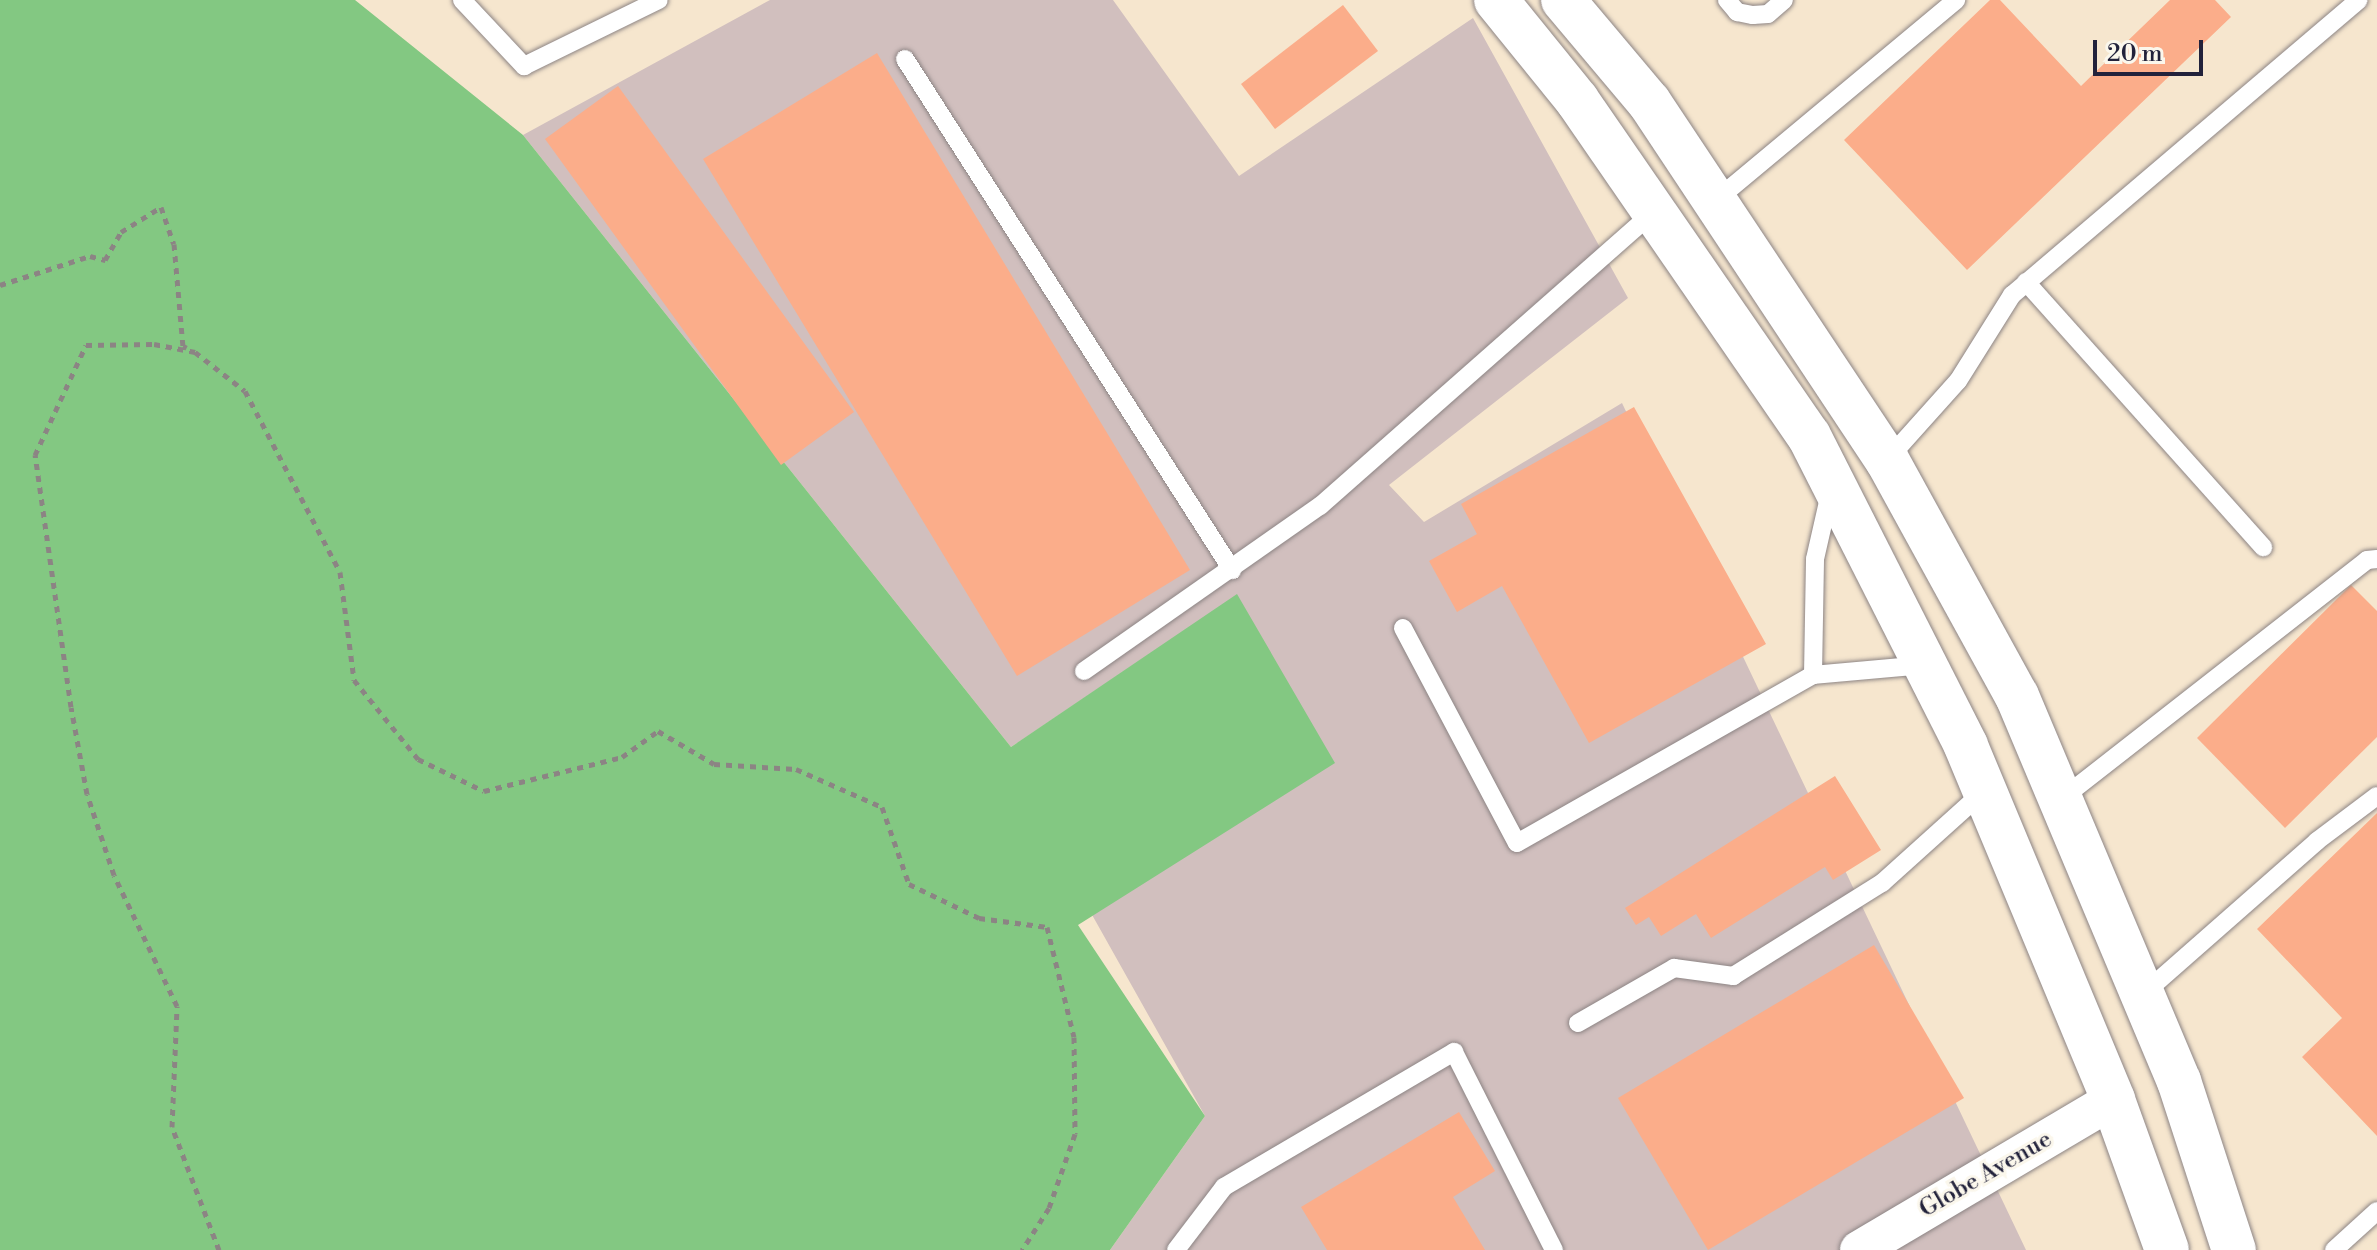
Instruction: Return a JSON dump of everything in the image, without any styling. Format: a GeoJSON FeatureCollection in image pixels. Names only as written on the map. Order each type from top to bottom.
{"type":"FeatureCollection","features":[{"type":"Feature","properties":{"kind":"highway"},"geometry":{"type":"LineString","coordinates":[[1496,0],[1577,100],[1809,436],[1984,791],[2113,1100],[2167,1250]]}},
{"type":"Feature","properties":{"kind":"highway"},"geometry":{"type":"LineString","coordinates":[[1563,0],[1649,102],[1887,460],[2017,696],[2179,1081],[2234,1250]]}},
{"type":"Feature","properties":{"kind":"street","name":"Globe Avenue"},"geometry":{"type":"LineString","coordinates":[[1859,1250],[2113,1100]]}},
{"type":"Feature","properties":{"kind":"lane"},"geometry":{"type":"LineString","coordinates":[[462,0],[524,66],[659,0]]}},
{"type":"Feature","properties":{"kind":"lane"},"geometry":{"type":"LineString","coordinates":[[1727,0],[1737,12],[1753,15],[1768,14],[1784,0]]}},
{"type":"Feature","properties":{"kind":"lane"},"geometry":{"type":"LineString","coordinates":[[1715,201],[1956,0]]}},
{"type":"Feature","properties":{"kind":"lane"},"geometry":{"type":"LineString","coordinates":[[1887,460],[1958,381],[2012,295],[2359,0]]}},
{"type":"Feature","properties":{"kind":"lane"},"geometry":{"type":"LineString","coordinates":[[905,59],[1232,570]]}},
{"type":"Feature","properties":{"kind":"lane"},"geometry":{"type":"LineString","coordinates":[[1084,671],[1299,522],[1401,438],[1654,212]]}},
{"type":"Feature","properties":{"kind":"lane"},"geometry":{"type":"LineString","coordinates":[[2026,282],[2263,547]]}},
{"type":"Feature","properties":{"kind":"lane"},"geometry":{"type":"LineString","coordinates":[[1813,675],[1815,559],[1832,482]]}},
{"type":"Feature","properties":{"kind":"lane"},"geometry":{"type":"LineString","coordinates":[[2060,800],[2367,560],[2377,559]]}},
{"type":"Feature","properties":{"kind":"lane"},"geometry":{"type":"LineString","coordinates":[[1403,628],[1517,843],[1813,675],[1924,665]]}},
{"type":"Feature","properties":{"kind":"lane"},"geometry":{"type":"LineString","coordinates":[[1578,1023],[1674,968],[1733,976],[1882,883],[1984,791]]}},
{"type":"Feature","properties":{"kind":"lane"},"geometry":{"type":"LineString","coordinates":[[2142,995],[2317,841],[2377,796]]}},
{"type":"Feature","properties":{"kind":"lane"},"geometry":{"type":"LineString","coordinates":[[1176,1250],[1224,1187],[1454,1052],[1554,1250]]}},
{"type":"Feature","properties":{"kind":"lane"},"geometry":{"type":"LineString","coordinates":[[2334,1250],[2377,1211]]}},
{"type":"Feature","properties":{"kind":"path"},"geometry":{"type":"LineString","coordinates":[[0,285],[90,256],[105,260],[121,232],[161,207],[174,244],[183,346],[245,391],[340,572],[354,680],[418,759],[484,791],[622,757],[658,731],[714,764],[796,769],[882,807],[909,884],[979,918],[1047,927],[1074,1037],[1075,1134],[1049,1208],[1022,1250]]}},
{"type":"Feature","properties":{"kind":"path"},"geometry":{"type":"LineString","coordinates":[[195,352],[154,344],[86,345],[35,455],[87,794],[114,875],[177,1006],[172,1127],[219,1250]]}},
{"type":"Feature","properties":{"kind":"shaded area"},"geometry":{"type":"Polygon","coordinates":[[[770,0],[1113,0],[1239,176],[1473,18],[1628,298],[1389,485],[1424,522],[1622,403],[2026,1250],[1110,1250],[1205,1116],[1091,913],[1237,595],[1011,747],[523,135],[770,0]]]}},
{"type":"Feature","properties":{"kind":"green space"},"geometry":{"type":"Polygon","coordinates":[[[0,0],[355,0],[523,135],[1011,747],[1237,594],[1335,763],[1078,925],[1205,1116],[1110,1250],[0,1250],[0,0]]]}},
{"type":"Feature","properties":{"kind":"building"},"geometry":{"type":"Polygon","coordinates":[[[1990,0],[2000,0],[2081,86],[2170,0],[2215,0],[2231,17],[1967,270],[1844,140],[1990,0]]]}},
{"type":"Feature","properties":{"kind":"building"},"geometry":{"type":"Polygon","coordinates":[[[1343,5],[1378,51],[1275,129],[1241,84],[1343,5]]]}},
{"type":"Feature","properties":{"kind":"building"},"geometry":{"type":"Polygon","coordinates":[[[877,53],[1190,570],[1017,676],[703,159],[877,53]]]}},
{"type":"Feature","properties":{"kind":"building"},"geometry":{"type":"Polygon","coordinates":[[[618,86],[854,412],[781,465],[545,139],[618,86]]]}},
{"type":"Feature","properties":{"kind":"building"},"geometry":{"type":"Polygon","coordinates":[[[1634,407],[1766,644],[1589,743],[1502,586],[1457,612],[1429,561],[1477,534],[1461,504],[1634,407]]]}},
{"type":"Feature","properties":{"kind":"building"},"geometry":{"type":"Polygon","coordinates":[[[2351,585],[2377,611],[2377,737],[2285,828],[2197,738],[2351,585]]]}},
{"type":"Feature","properties":{"kind":"building"},"geometry":{"type":"Polygon","coordinates":[[[1835,776],[1881,850],[1833,880],[1825,867],[1711,938],[1696,914],[1661,936],[1649,917],[1636,925],[1625,908],[1835,776]]]}},
{"type":"Feature","properties":{"kind":"building"},"geometry":{"type":"Polygon","coordinates":[[[2377,813],[2377,1136],[2302,1057],[2342,1018],[2257,929],[2377,813]]]}},
{"type":"Feature","properties":{"kind":"building"},"geometry":{"type":"Polygon","coordinates":[[[1874,945],[1964,1098],[1708,1250],[1618,1098],[1874,945]]]}},
{"type":"Feature","properties":{"kind":"building"},"geometry":{"type":"Polygon","coordinates":[[[1459,1112],[1495,1171],[1453,1197],[1485,1250],[1327,1250],[1301,1207],[1459,1112]]]}}]}
